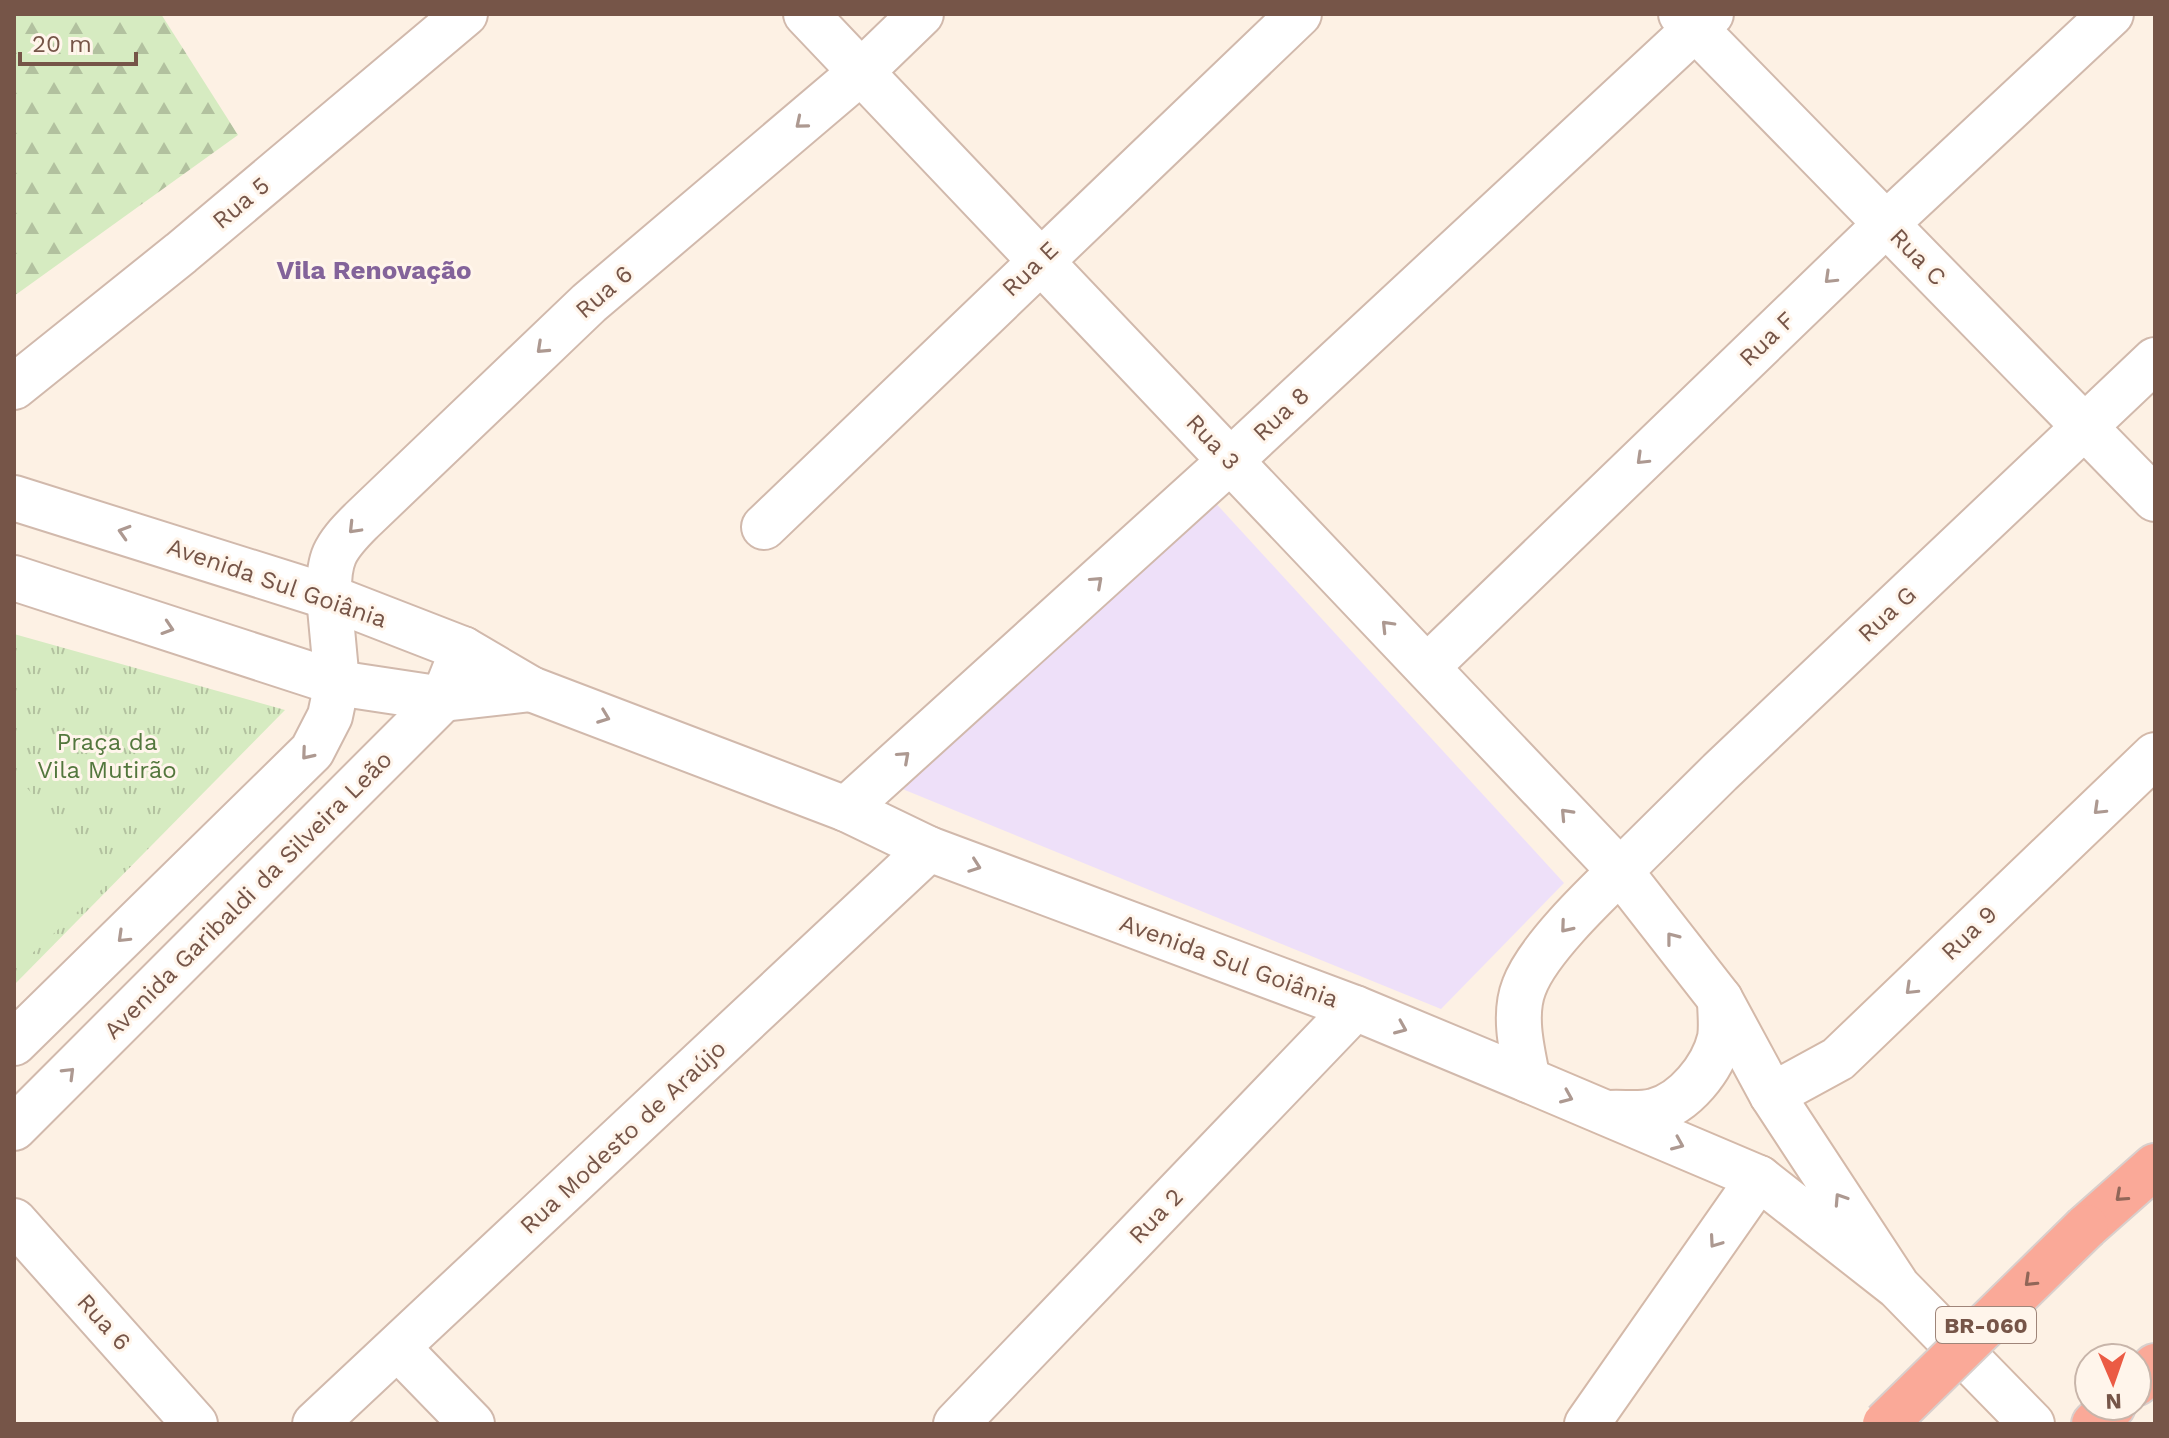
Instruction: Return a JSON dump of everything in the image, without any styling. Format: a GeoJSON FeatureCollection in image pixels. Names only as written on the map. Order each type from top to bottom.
{"type":"FeatureCollection","features":[{"type":"Feature","properties":{"kind":"highway","name":"BR-060"},"geometry":{"type":"LineString","coordinates":[[1885,1424],[2086,1227],[2155,1166]]}},
{"type":"Feature","properties":{"kind":"street","name":"Rua 5"},"geometry":{"type":"LineString","coordinates":[[14,387],[181,253],[465,14]]}},
{"type":"Feature","properties":{"kind":"street","name":"Rua 3"},"geometry":{"type":"LineString","coordinates":[[806,14],[1620,871]]}},
{"type":"Feature","properties":{"kind":"street","name":"Rua 6"},"geometry":{"type":"LineString","coordinates":[[337,683],[328,566],[338,544],[589,303],[861,72],[921,14]]}},
{"type":"Feature","properties":{"kind":"street","name":"Rua E"},"geometry":{"type":"LineString","coordinates":[[764,527],[1299,14]]}},
{"type":"Feature","properties":{"kind":"street","name":"Rua F"},"geometry":{"type":"LineString","coordinates":[[1427,667],[1886,224],[2111,14]]}},
{"type":"Feature","properties":{"kind":"street","name":"Rua C"},"geometry":{"type":"LineString","coordinates":[[1696,19],[1886,224],[2155,499]]}},
{"type":"Feature","properties":{"kind":"street","name":"Rua 8"},"geometry":{"type":"LineString","coordinates":[[846,809],[1230,461],[1696,19]]}},
{"type":"Feature","properties":{"kind":"street","name":"Rua G"},"geometry":{"type":"LineString","coordinates":[[1620,871],[1720,772],[2155,360]]}},
{"type":"Feature","properties":{"kind":"street","name":"Avenida Sul Goiânia"},"geometry":{"type":"LineString","coordinates":[[14,498],[329,597],[463,649],[531,689],[846,809],[929,849],[1355,1008],[1759,1178],[1898,1287],[2032,1424]]}},
{"type":"Feature","properties":{"kind":"street","name":"Avenida Sul Goiânia"},"geometry":{"type":"LineString","coordinates":[[14,578],[337,683],[443,699],[531,689]]}},
{"type":"Feature","properties":{"kind":"street","name":"Avenida Garibaldi da Silveira Leão"},"geometry":{"type":"LineString","coordinates":[[14,1128],[443,699],[463,649]]}},
{"type":"Feature","properties":{"kind":"street"},"geometry":{"type":"LineString","coordinates":[[14,1043],[312,751],[330,716],[337,683]]}},
{"type":"Feature","properties":{"kind":"street","name":"Rua 9"},"geometry":{"type":"LineString","coordinates":[[1772,1095],[1838,1059],[2155,755]]}},
{"type":"Feature","properties":{"kind":"street","name":"Rua Modesto de Araújo"},"geometry":{"type":"LineString","coordinates":[[315,1424],[929,849]]}},
{"type":"Feature","properties":{"kind":"street"},"geometry":{"type":"LineString","coordinates":[[1528,1080],[1521,1044],[1520,1015],[1524,987],[1567,925],[1620,871],[1720,999],[1720,1036],[1711,1061],[1697,1082],[1676,1100],[1653,1111],[1606,1113]]}},
{"type":"Feature","properties":{"kind":"street","name":"Avenida Sul Goiânia"},"geometry":{"type":"LineString","coordinates":[[1720,999],[1772,1095],[1898,1287]]}},
{"type":"Feature","properties":{"kind":"street","name":"Rua 2"},"geometry":{"type":"LineString","coordinates":[[956,1424],[1355,1008]]}},
{"type":"Feature","properties":{"kind":"street"},"geometry":{"type":"LineString","coordinates":[[1587,1424],[1759,1178]]}},
{"type":"Feature","properties":{"kind":"street","name":"Rua 6"},"geometry":{"type":"LineString","coordinates":[[14,1221],[195,1424]]}},
{"type":"Feature","properties":{"kind":"street"},"geometry":{"type":"LineString","coordinates":[[398,1348],[472,1424]]}},
{"type":"Feature","properties":{"kind":"shaded area"},"geometry":{"type":"Polygon","coordinates":[[[1211,498],[1564,883],[1441,1009],[900,788],[1211,498]]]}},
{"type":"Feature","properties":{"kind":"green space"},"geometry":{"type":"Polygon","coordinates":[[[14,14],[161,14],[238,135],[14,296],[14,14]]]}},
{"type":"Feature","properties":{"kind":"green space","name":"Praça da Vila Mutirão"},"geometry":{"type":"Polygon","coordinates":[[[14,634],[285,710],[14,985],[14,634]]]}},
{"type":"Feature","properties":{"kind":"green space"},"geometry":{"type":"Polygon","coordinates":[[[14,774],[112,880],[14,970],[14,774]]]}},
{"type":"Feature","properties":{"kind":"district","name":"Vila Renovação"},"geometry":{"type":"Point","coordinates":[374,270]}}]}
